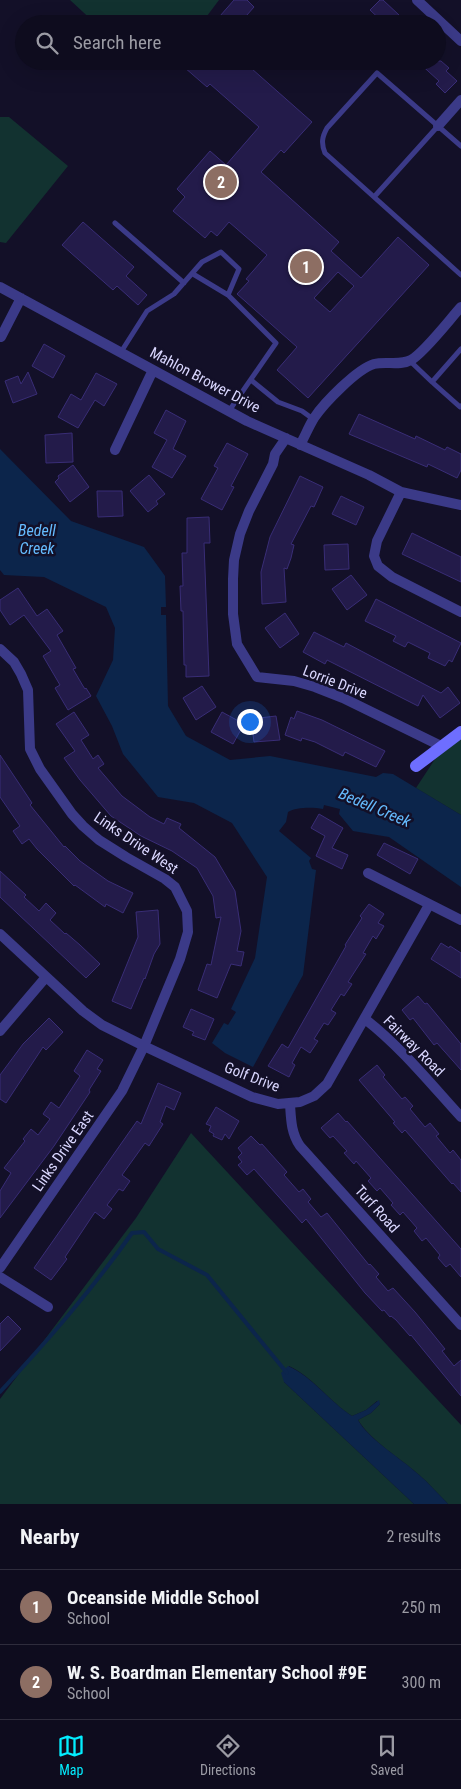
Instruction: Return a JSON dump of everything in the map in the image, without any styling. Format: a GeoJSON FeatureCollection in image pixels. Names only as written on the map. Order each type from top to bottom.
{"type":"FeatureCollection","features":[{"type":"Feature","properties":{"kind":"street"},"geometry":{"type":"LineString","coordinates":[[417,0],[433,15]]}},
{"type":"Feature","properties":{"kind":"street"},"geometry":{"type":"LineString","coordinates":[[446,27],[461,41]]}},
{"type":"Feature","properties":{"kind":"street"},"geometry":{"type":"LineString","coordinates":[[438,126],[461,100]]}},
{"type":"Feature","properties":{"kind":"street","name":"Mahlon Brower Drive"},"geometry":{"type":"LineString","coordinates":[[0,287],[229,411],[300,445],[401,492],[461,505]]}},
{"type":"Feature","properties":{"kind":"street"},"geometry":{"type":"LineString","coordinates":[[1,338],[20,298]]}},
{"type":"Feature","properties":{"kind":"street"},"geometry":{"type":"LineString","coordinates":[[300,445],[313,419],[332,397],[362,370],[381,362],[402,363],[410,361],[421,352],[461,307]]}},
{"type":"Feature","properties":{"kind":"street"},"geometry":{"type":"LineString","coordinates":[[115,450],[153,370]]}},
{"type":"Feature","properties":{"kind":"street","name":"Lorrie Drive"},"geometry":{"type":"LineString","coordinates":[[286,438],[275,454],[273,464],[249,511],[240,534],[234,560],[233,579],[233,614],[237,644],[257,677],[294,681],[315,687],[343,698],[441,746]]}},
{"type":"Feature","properties":{"kind":"street"},"geometry":{"type":"LineString","coordinates":[[401,492],[377,541],[374,556],[378,566],[392,577],[461,612]]}},
{"type":"Feature","properties":{"kind":"street","name":"Links Drive West"},"geometry":{"type":"LineString","coordinates":[[0,649],[14,662],[22,674],[28,690],[30,749],[40,769],[72,814],[99,840],[165,879],[175,887],[187,910],[188,932],[180,959],[144,1046]]}},
{"type":"Feature","properties":{"kind":"street"},"geometry":{"type":"LineString","coordinates":[[416,766],[461,732]]}},
{"type":"Feature","properties":{"kind":"street"},"geometry":{"type":"LineString","coordinates":[[368,873],[461,920]]}},
{"type":"Feature","properties":{"kind":"street","name":"Golf Drive"},"geometry":{"type":"LineString","coordinates":[[0,934],[83,1011],[102,1025],[252,1097],[278,1104],[290,1104],[307,1100],[319,1093],[327,1084],[429,905]]}},
{"type":"Feature","properties":{"kind":"street"},"geometry":{"type":"LineString","coordinates":[[0,1031],[46,977]]}},
{"type":"Feature","properties":{"kind":"street","name":"Fairway Road"},"geometry":{"type":"LineString","coordinates":[[365,1019],[407,1057],[461,1117]]}},
{"type":"Feature","properties":{"kind":"street","name":"Links Drive East"},"geometry":{"type":"LineString","coordinates":[[0,1268],[122,1091],[144,1046]]}},
{"type":"Feature","properties":{"kind":"street","name":"Turf Road"},"geometry":{"type":"LineString","coordinates":[[290,1104],[292,1128],[297,1142],[461,1325]]}},
{"type":"Feature","properties":{"kind":"street"},"geometry":{"type":"LineString","coordinates":[[0,1277],[48,1307]]}},
{"type":"Feature","properties":{"kind":"lane"},"geometry":{"type":"LineString","coordinates":[[461,146],[377,73],[327,128],[322,136],[321,144],[325,152],[461,276]]}},
{"type":"Feature","properties":{"kind":"lane"},"geometry":{"type":"LineString","coordinates":[[374,197],[438,126]]}},
{"type":"Feature","properties":{"kind":"lane"},"geometry":{"type":"LineString","coordinates":[[115,223],[184,283]]}},
{"type":"Feature","properties":{"kind":"lane"},"geometry":{"type":"LineString","coordinates":[[121,352],[147,311],[174,294],[202,262],[220,252],[239,269],[228,295]]}},
{"type":"Feature","properties":{"kind":"lane"},"geometry":{"type":"LineString","coordinates":[[193,274],[228,295],[276,343],[229,411]]}},
{"type":"Feature","properties":{"kind":"lane"},"geometry":{"type":"LineString","coordinates":[[432,382],[461,349]]}},
{"type":"Feature","properties":{"kind":"lane"},"geometry":{"type":"LineString","coordinates":[[410,361],[461,406]]}},
{"type":"Feature","properties":{"kind":"lane"},"geometry":{"type":"LineString","coordinates":[[251,380],[278,402],[313,419]]}},
{"type":"Feature","properties":{"kind":"green space"},"geometry":{"type":"Polygon","coordinates":[[[70,0],[219,0],[208,15],[86,15],[70,0]]]}},
{"type":"Feature","properties":{"kind":"green space"},"geometry":{"type":"Polygon","coordinates":[[[0,117],[9,117],[68,166],[6,243],[0,242],[0,117]]]}},
{"type":"Feature","properties":{"kind":"green space"},"geometry":{"type":"Polygon","coordinates":[[[461,738],[461,815],[416,788],[439,753],[461,738]]]}},
{"type":"Feature","properties":{"kind":"green space"},"geometry":{"type":"Polygon","coordinates":[[[191,1133],[461,1425],[461,1504],[448,1504],[422,1477],[378,1442],[364,1428],[358,1420],[371,1413],[380,1404],[377,1401],[366,1410],[352,1416],[306,1376],[289,1366],[284,1382],[414,1504],[0,1504],[0,1399],[136,1218],[191,1133]]]}},
{"type":"Feature","properties":{"kind":"water","name":"Bedell Creek"},"geometry":{"type":"Polygon","coordinates":[[[0,449],[71,521],[144,547],[165,576],[166,607],[161,607],[161,615],[166,615],[168,706],[186,736],[230,760],[270,756],[376,777],[383,773],[393,774],[461,815],[461,887],[389,837],[353,831],[339,814],[340,809],[324,805],[323,809],[305,808],[288,812],[286,822],[279,831],[311,858],[309,861],[312,869],[316,870],[303,975],[253,1067],[225,1053],[212,1043],[224,1023],[228,1025],[236,1012],[231,1009],[255,958],[267,877],[232,823],[194,803],[158,797],[123,754],[112,726],[96,696],[113,660],[115,628],[106,607],[44,577],[4,575],[0,570],[0,449]]]}},
{"type":"Feature","properties":{"kind":"water"},"geometry":{"type":"Polygon","coordinates":[[[288,1366],[305,1376],[352,1416],[366,1410],[379,1400],[380,1404],[371,1413],[358,1420],[369,1434],[422,1477],[448,1504],[414,1504],[284,1382],[281,1373],[288,1366]]]}},
{"type":"Feature","properties":{"kind":"building"},"geometry":{"type":"Polygon","coordinates":[[[234,0],[247,0],[254,7],[247,15],[221,15],[234,0]]]}},
{"type":"Feature","properties":{"kind":"building"},"geometry":{"type":"Polygon","coordinates":[[[380,0],[383,0],[399,15],[375,15],[370,10],[380,0]]]}},
{"type":"Feature","properties":{"kind":"building"},"geometry":{"type":"Polygon","coordinates":[[[446,65],[449,68],[446,71],[457,81],[445,93],[436,84],[439,81],[427,70],[446,70],[446,65]]]}},
{"type":"Feature","properties":{"kind":"building"},"geometry":{"type":"Polygon","coordinates":[[[187,70],[253,70],[312,122],[284,153],[281,150],[261,172],[339,242],[331,251],[361,278],[398,237],[429,265],[308,398],[277,370],[297,347],[237,294],[249,281],[246,279],[267,255],[229,222],[217,236],[211,231],[205,238],[173,211],[185,197],[177,189],[210,151],[226,165],[259,127],[210,84],[207,87],[187,70]],[[338,272],[314,298],[330,312],[354,286],[338,272]]]}},
{"type":"Feature","properties":{"kind":"building"},"geometry":{"type":"Polygon","coordinates":[[[83,222],[134,267],[126,276],[147,295],[138,305],[117,286],[113,290],[62,245],[83,222]]]}},
{"type":"Feature","properties":{"kind":"building"},"geometry":{"type":"Polygon","coordinates":[[[44,344],[65,356],[53,378],[32,366],[44,344]]]}},
{"type":"Feature","properties":{"kind":"building"},"geometry":{"type":"Polygon","coordinates":[[[28,372],[37,394],[13,403],[5,381],[18,376],[21,384],[28,372]]]}},
{"type":"Feature","properties":{"kind":"building"},"geometry":{"type":"Polygon","coordinates":[[[96,373],[117,384],[104,406],[95,400],[78,428],[58,417],[71,394],[81,400],[96,373]]]}},
{"type":"Feature","properties":{"kind":"building"},"geometry":{"type":"Polygon","coordinates":[[[166,410],[186,421],[173,449],[186,456],[172,478],[152,467],[167,440],[154,433],[166,410]]]}},
{"type":"Feature","properties":{"kind":"building"},"geometry":{"type":"Polygon","coordinates":[[[359,414],[415,439],[416,436],[445,450],[447,447],[461,454],[461,470],[457,478],[428,464],[427,467],[349,434],[359,414]]]}},
{"type":"Feature","properties":{"kind":"building"},"geometry":{"type":"Polygon","coordinates":[[[72,433],[73,462],[46,463],[45,435],[72,433]]]}},
{"type":"Feature","properties":{"kind":"building"},"geometry":{"type":"Polygon","coordinates":[[[227,443],[248,454],[231,486],[234,487],[222,510],[201,499],[218,468],[214,466],[227,443]]]}},
{"type":"Feature","properties":{"kind":"building"},"geometry":{"type":"Polygon","coordinates":[[[73,465],[89,487],[70,502],[55,482],[59,478],[58,476],[73,465]]]}},
{"type":"Feature","properties":{"kind":"building"},"geometry":{"type":"Polygon","coordinates":[[[149,475],[165,494],[156,501],[158,504],[148,512],[130,491],[149,475]]]}},
{"type":"Feature","properties":{"kind":"building"},"geometry":{"type":"Polygon","coordinates":[[[300,476],[323,487],[314,507],[311,506],[291,544],[294,545],[291,558],[287,569],[284,568],[286,602],[262,604],[261,572],[270,537],[300,476]]]}},
{"type":"Feature","properties":{"kind":"building"},"geometry":{"type":"Polygon","coordinates":[[[97,491],[122,491],[123,516],[98,517],[97,491]]]}},
{"type":"Feature","properties":{"kind":"building"},"geometry":{"type":"Polygon","coordinates":[[[341,496],[364,507],[356,525],[332,514],[341,496]]]}},
{"type":"Feature","properties":{"kind":"building"},"geometry":{"type":"Polygon","coordinates":[[[209,517],[210,543],[204,543],[209,676],[186,677],[180,586],[183,586],[182,553],[187,553],[187,518],[209,517]]]}},
{"type":"Feature","properties":{"kind":"building"},"geometry":{"type":"Polygon","coordinates":[[[412,533],[461,557],[461,582],[402,554],[412,533]]]}},
{"type":"Feature","properties":{"kind":"building"},"geometry":{"type":"Polygon","coordinates":[[[348,544],[349,569],[325,570],[324,545],[348,544]]]}},
{"type":"Feature","properties":{"kind":"building"},"geometry":{"type":"Polygon","coordinates":[[[351,575],[367,595],[347,610],[332,589],[351,575]]]}},
{"type":"Feature","properties":{"kind":"building"},"geometry":{"type":"Polygon","coordinates":[[[18,588],[37,616],[47,609],[63,631],[57,635],[76,668],[73,669],[91,696],[68,710],[55,688],[60,685],[43,656],[51,651],[24,615],[10,625],[0,610],[0,600],[18,588]]]}},
{"type":"Feature","properties":{"kind":"building"},"geometry":{"type":"Polygon","coordinates":[[[376,599],[461,643],[452,662],[449,660],[445,666],[428,658],[430,653],[408,642],[405,647],[393,641],[396,636],[365,621],[376,599]]]}},
{"type":"Feature","properties":{"kind":"building"},"geometry":{"type":"Polygon","coordinates":[[[285,613],[299,634],[280,648],[265,628],[285,613]]]}},
{"type":"Feature","properties":{"kind":"building"},"geometry":{"type":"Polygon","coordinates":[[[314,632],[344,647],[346,643],[441,693],[448,687],[460,703],[440,718],[423,695],[418,706],[327,660],[325,664],[303,652],[314,632]]]}},
{"type":"Feature","properties":{"kind":"building"},"geometry":{"type":"Polygon","coordinates":[[[202,686],[216,707],[196,720],[183,698],[202,686]]]}},
{"type":"Feature","properties":{"kind":"building"},"geometry":{"type":"Polygon","coordinates":[[[297,711],[322,720],[385,751],[376,767],[345,752],[343,756],[315,742],[302,738],[301,741],[285,735],[291,717],[294,719],[297,711]]]}},
{"type":"Feature","properties":{"kind":"building"},"geometry":{"type":"Polygon","coordinates":[[[74,712],[89,735],[81,740],[93,759],[98,755],[104,764],[98,768],[122,796],[150,817],[164,824],[167,818],[181,824],[179,828],[215,857],[235,891],[241,931],[237,951],[244,952],[241,966],[231,964],[217,998],[198,990],[207,964],[211,965],[221,917],[216,918],[213,896],[197,868],[172,851],[141,836],[111,816],[80,780],[64,758],[75,751],[56,724],[74,712]]]}},
{"type":"Feature","properties":{"kind":"building"},"geometry":{"type":"Polygon","coordinates":[[[222,712],[244,724],[233,744],[211,732],[222,712]]]}},
{"type":"Feature","properties":{"kind":"building"},"geometry":{"type":"Polygon","coordinates":[[[276,716],[280,740],[254,742],[251,719],[276,716]]]}},
{"type":"Feature","properties":{"kind":"building"},"geometry":{"type":"Polygon","coordinates":[[[0,755],[32,803],[30,805],[64,847],[108,881],[133,893],[123,913],[106,904],[105,907],[74,886],[29,839],[22,844],[13,831],[20,826],[0,797],[0,755]]]}},
{"type":"Feature","properties":{"kind":"building"},"geometry":{"type":"Polygon","coordinates":[[[319,814],[343,828],[332,848],[348,855],[342,869],[316,856],[325,836],[311,828],[319,814]]]}},
{"type":"Feature","properties":{"kind":"building"},"geometry":{"type":"Polygon","coordinates":[[[384,843],[418,859],[410,874],[377,855],[384,843]]]}},
{"type":"Feature","properties":{"kind":"building"},"geometry":{"type":"Polygon","coordinates":[[[0,871],[26,895],[24,897],[39,911],[46,903],[56,913],[50,920],[100,964],[86,978],[0,897],[0,871]]]}},
{"type":"Feature","properties":{"kind":"building"},"geometry":{"type":"Polygon","coordinates":[[[369,904],[384,914],[378,923],[384,926],[376,939],[373,936],[363,953],[366,954],[348,982],[352,984],[344,996],[341,994],[331,1010],[336,1013],[328,1025],[324,1023],[314,1039],[318,1041],[310,1053],[301,1047],[292,1063],[295,1065],[289,1077],[268,1066],[282,1044],[288,1048],[362,918],[360,916],[369,904]]]}},
{"type":"Feature","properties":{"kind":"building"},"geometry":{"type":"Polygon","coordinates":[[[158,910],[160,944],[131,1009],[112,1001],[138,937],[136,912],[158,910]]]}},
{"type":"Feature","properties":{"kind":"building"},"geometry":{"type":"Polygon","coordinates":[[[441,943],[461,953],[461,978],[431,959],[441,943]]]}},
{"type":"Feature","properties":{"kind":"building"},"geometry":{"type":"Polygon","coordinates":[[[418,996],[425,1004],[427,1003],[461,1044],[461,1070],[437,1043],[434,1045],[413,1018],[410,1020],[402,1010],[418,996]]]}},
{"type":"Feature","properties":{"kind":"building"},"geometry":{"type":"Polygon","coordinates":[[[191,1009],[214,1019],[205,1040],[192,1035],[194,1032],[183,1027],[191,1009]]]}},
{"type":"Feature","properties":{"kind":"building"},"geometry":{"type":"Polygon","coordinates":[[[49,1018],[63,1032],[46,1050],[43,1047],[6,1103],[0,1099],[0,1075],[23,1044],[49,1018]]]}},
{"type":"Feature","properties":{"kind":"building"},"geometry":{"type":"Polygon","coordinates":[[[87,1050],[103,1060],[97,1069],[101,1071],[89,1090],[90,1092],[54,1146],[0,1218],[0,1191],[11,1173],[4,1168],[25,1141],[23,1139],[31,1129],[38,1135],[50,1119],[43,1114],[51,1102],[59,1108],[80,1076],[74,1071],[87,1050]]]}},
{"type":"Feature","properties":{"kind":"building"},"geometry":{"type":"Polygon","coordinates":[[[377,1065],[385,1075],[383,1077],[402,1099],[405,1097],[413,1106],[410,1109],[425,1127],[430,1123],[439,1134],[436,1136],[450,1153],[453,1150],[461,1160],[461,1192],[405,1130],[402,1133],[359,1080],[377,1065]]]}},
{"type":"Feature","properties":{"kind":"building"},"geometry":{"type":"Polygon","coordinates":[[[158,1083],[181,1093],[174,1110],[166,1106],[160,1122],[163,1124],[149,1146],[145,1143],[122,1175],[130,1181],[123,1191],[119,1189],[107,1205],[112,1209],[104,1219],[95,1212],[65,1257],[67,1259],[51,1280],[34,1268],[137,1121],[141,1124],[158,1083]]]}},
{"type":"Feature","properties":{"kind":"building"},"geometry":{"type":"Polygon","coordinates":[[[216,1107],[239,1121],[229,1139],[225,1134],[222,1140],[213,1136],[214,1134],[209,1131],[211,1126],[206,1124],[216,1107]]]}},
{"type":"Feature","properties":{"kind":"building"},"geometry":{"type":"Polygon","coordinates":[[[338,1113],[461,1249],[461,1277],[450,1264],[446,1267],[438,1258],[440,1255],[426,1238],[422,1241],[414,1231],[417,1228],[403,1212],[400,1215],[391,1205],[393,1203],[380,1188],[377,1191],[368,1181],[371,1178],[356,1161],[354,1164],[344,1153],[347,1151],[333,1136],[330,1138],[321,1128],[338,1113]]]}},
{"type":"Feature","properties":{"kind":"building"},"geometry":{"type":"Polygon","coordinates":[[[251,1136],[260,1145],[262,1144],[287,1172],[284,1175],[299,1192],[303,1189],[311,1199],[308,1202],[321,1217],[327,1213],[369,1265],[379,1274],[376,1277],[388,1291],[393,1288],[415,1312],[445,1349],[442,1351],[454,1366],[461,1360],[461,1396],[411,1335],[384,1310],[382,1311],[365,1293],[306,1219],[302,1223],[254,1169],[247,1175],[238,1165],[242,1162],[238,1157],[242,1153],[238,1148],[251,1136]]]}},
{"type":"Feature","properties":{"kind":"building"},"geometry":{"type":"Polygon","coordinates":[[[8,1316],[21,1329],[0,1351],[0,1324],[8,1316]]]}},
{"type":"Feature","properties":{"kind":"waterway"},"geometry":{"type":"LineString","coordinates":[[0,1392],[69,1315],[132,1233],[144,1232],[158,1249],[207,1275],[287,1373]]}},
{"type":"Feature","properties":{"kind":"place","name":"W. S. Boardman Elementary School #9E"},"geometry":{"type":"Point","coordinates":[221,182]}},
{"type":"Feature","properties":{"kind":"place","name":"Oceanside Middle School"},"geometry":{"type":"Point","coordinates":[306,267]}}]}
